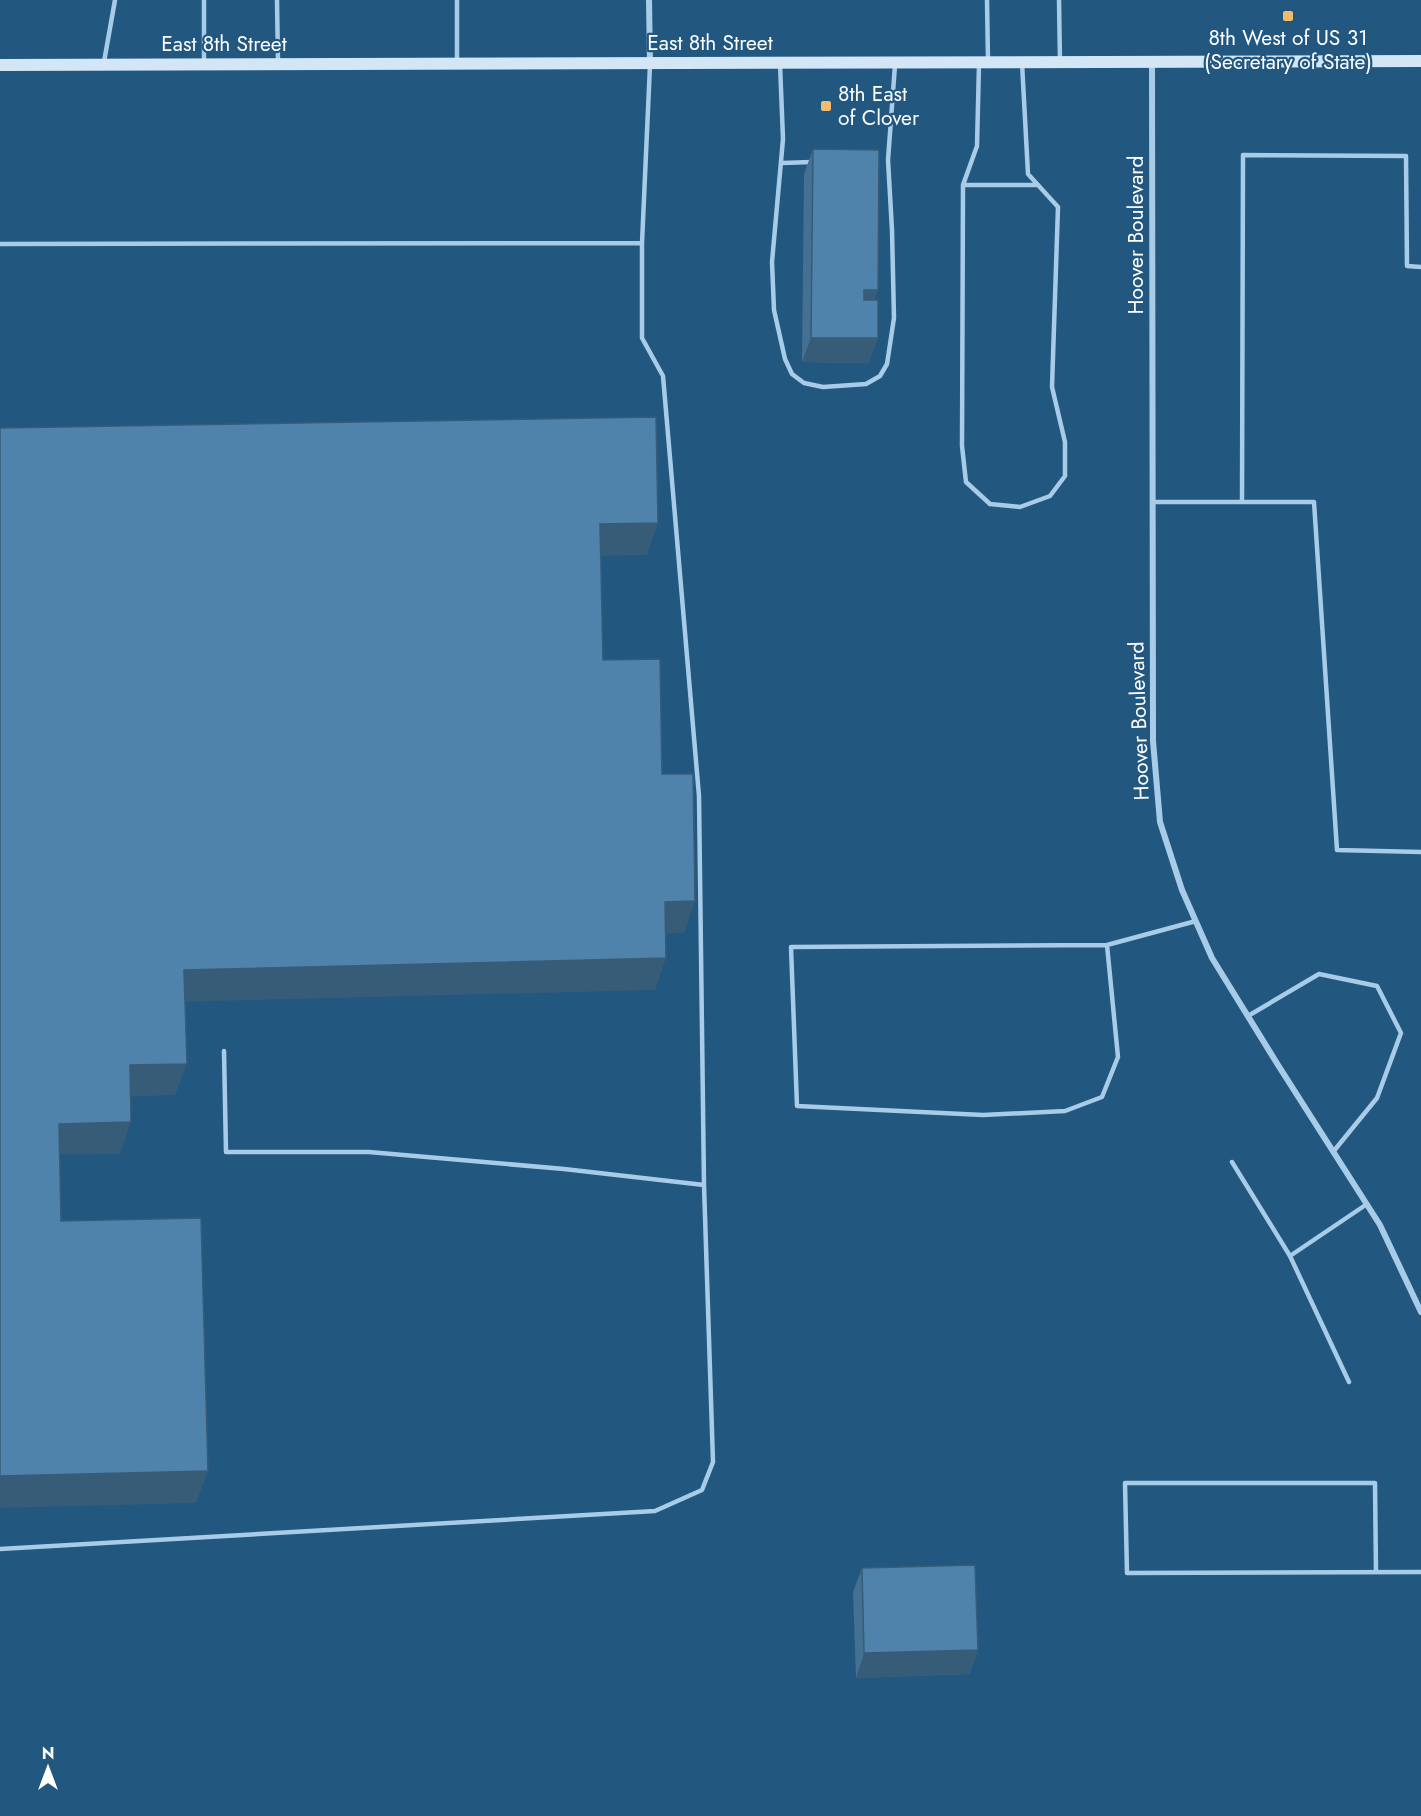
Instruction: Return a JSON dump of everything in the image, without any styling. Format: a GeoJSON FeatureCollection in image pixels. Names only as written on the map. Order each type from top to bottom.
{"type":"FeatureCollection","features":[{"type":"Feature","properties":{"kind":"main road","name":"East 8th Street"},"geometry":{"type":"LineString","coordinates":[[0,65],[1421,61]]}},
{"type":"Feature","properties":{"kind":"street"},"geometry":{"type":"LineString","coordinates":[[649,0],[650,63]]}},
{"type":"Feature","properties":{"kind":"street","name":"Hoover Boulevard"},"geometry":{"type":"LineString","coordinates":[[1152,61],[1153,741],[1160,822],[1182,890],[1212,958],[1380,1225],[1421,1312]]}},
{"type":"Feature","properties":{"kind":"lane"},"geometry":{"type":"LineString","coordinates":[[103,64],[116,0]]}},
{"type":"Feature","properties":{"kind":"lane"},"geometry":{"type":"LineString","coordinates":[[204,0],[204,64]]}},
{"type":"Feature","properties":{"kind":"lane"},"geometry":{"type":"LineString","coordinates":[[277,0],[278,64]]}},
{"type":"Feature","properties":{"kind":"lane"},"geometry":{"type":"LineString","coordinates":[[457,0],[457,63]]}},
{"type":"Feature","properties":{"kind":"lane"},"geometry":{"type":"LineString","coordinates":[[987,0],[977,146],[963,185],[962,446],[966,482],[990,504],[1020,507],[1050,496],[1065,476],[1065,442],[1052,387],[1058,207],[1028,174],[1022,62]]}},
{"type":"Feature","properties":{"kind":"lane"},"geometry":{"type":"LineString","coordinates":[[1059,0],[1060,62]]}},
{"type":"Feature","properties":{"kind":"lane"},"geometry":{"type":"LineString","coordinates":[[780,62],[783,138],[772,262],[774,310],[785,359],[792,374],[804,383],[823,387],[866,384],[880,376],[887,364],[894,318],[888,160],[895,62]]}},
{"type":"Feature","properties":{"kind":"lane"},"geometry":{"type":"LineString","coordinates":[[0,1549],[655,1511],[702,1490],[713,1462],[704,1185],[699,796],[663,376],[642,338],[642,243],[650,63]]}},
{"type":"Feature","properties":{"kind":"lane"},"geometry":{"type":"LineString","coordinates":[[1242,502],[1243,155],[1406,156],[1407,266],[1421,267]]}},
{"type":"Feature","properties":{"kind":"lane"},"geometry":{"type":"LineString","coordinates":[[876,161],[888,160]]}},
{"type":"Feature","properties":{"kind":"lane"},"geometry":{"type":"LineString","coordinates":[[782,163],[817,162]]}},
{"type":"Feature","properties":{"kind":"lane"},"geometry":{"type":"LineString","coordinates":[[963,185],[1038,185]]}},
{"type":"Feature","properties":{"kind":"lane"},"geometry":{"type":"LineString","coordinates":[[0,244],[642,243]]}},
{"type":"Feature","properties":{"kind":"lane"},"geometry":{"type":"LineString","coordinates":[[1153,502],[1314,502],[1337,850],[1421,852]]}},
{"type":"Feature","properties":{"kind":"lane"},"geometry":{"type":"LineString","coordinates":[[1107,945],[1118,1057],[1102,1097],[1065,1111],[983,1114],[798,1106],[791,947],[1107,945],[1196,921]]}},
{"type":"Feature","properties":{"kind":"lane"},"geometry":{"type":"LineString","coordinates":[[1248,1016],[1319,974],[1377,986],[1401,1033],[1377,1098],[1334,1152]]}},
{"type":"Feature","properties":{"kind":"lane"},"geometry":{"type":"LineString","coordinates":[[224,1051],[226,1152],[369,1152],[564,1169],[704,1185]]}},
{"type":"Feature","properties":{"kind":"lane"},"geometry":{"type":"LineString","coordinates":[[1232,1162],[1290,1256],[1349,1382]]}},
{"type":"Feature","properties":{"kind":"lane"},"geometry":{"type":"LineString","coordinates":[[1290,1256],[1367,1204]]}},
{"type":"Feature","properties":{"kind":"lane"},"geometry":{"type":"LineString","coordinates":[[1376,1572],[1375,1483],[1125,1483],[1127,1573],[1421,1572]]}},
{"type":"Feature","properties":{"kind":"building"},"geometry":{"type":"Polygon","coordinates":[[[813,149],[879,150],[878,290],[864,290],[864,300],[878,300],[878,338],[811,338],[813,149]]]}},
{"type":"Feature","properties":{"kind":"building"},"geometry":{"type":"Polygon","coordinates":[[[656,417],[658,523],[600,524],[603,660],[660,659],[662,774],[693,774],[695,901],[665,902],[666,958],[184,970],[187,1064],[130,1065],[131,1122],[59,1124],[61,1221],[201,1218],[208,1471],[0,1476],[0,428],[656,417]]]}},
{"type":"Feature","properties":{"kind":"building"},"geometry":{"type":"Polygon","coordinates":[[[975,1565],[978,1650],[864,1653],[862,1568],[975,1565]]]}},
{"type":"Feature","properties":{"kind":"place","name":"8th West of US 31 (Secretary of State)"},"geometry":{"type":"Point","coordinates":[1288,16]}},
{"type":"Feature","properties":{"kind":"place","name":"8th East of Clover"},"geometry":{"type":"Point","coordinates":[826,106]}}]}
